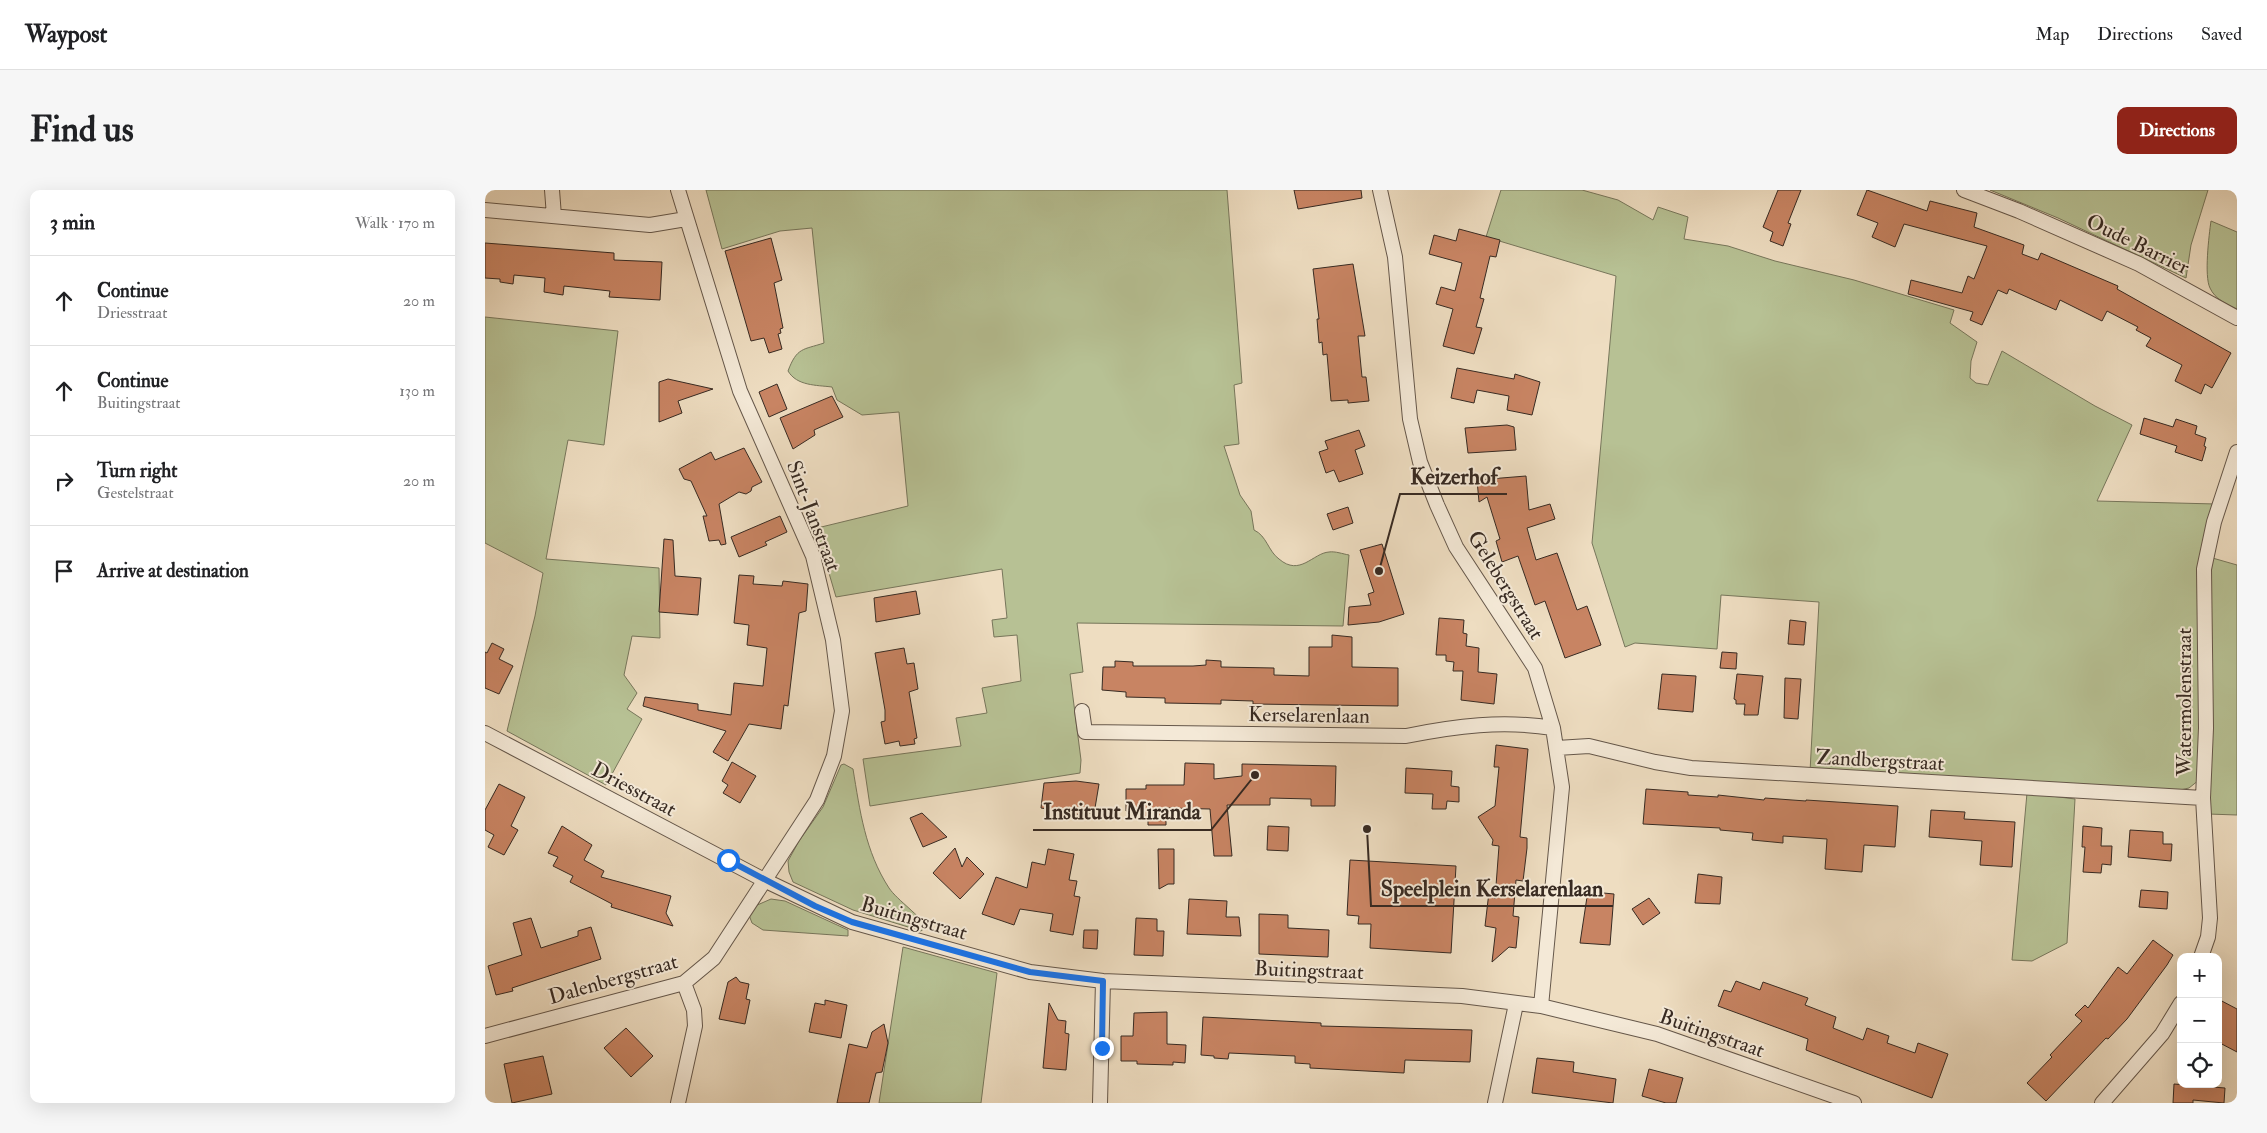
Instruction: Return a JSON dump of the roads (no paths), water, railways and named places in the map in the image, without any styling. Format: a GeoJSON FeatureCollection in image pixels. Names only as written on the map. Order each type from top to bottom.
{"type":"FeatureCollection","features":[{"type":"Feature","properties":{"kind":"street"},"geometry":{"type":"LineString","coordinates":[[552,190],[554,216]]}},
{"type":"Feature","properties":{"kind":"street","name":"Sint-Janstraat"},"geometry":{"type":"LineString","coordinates":[[678,190],[740,391],[813,556],[833,640],[841,702],[842,711],[834,756],[817,800],[764,880]]}},
{"type":"Feature","properties":{"kind":"street","name":"Gelebergstraat"},"geometry":{"type":"LineString","coordinates":[[1380,190],[1395,257],[1410,418],[1421,462],[1456,547],[1535,668],[1557,748],[1562,787],[1541,1006]]}},
{"type":"Feature","properties":{"kind":"street","name":"Oude Barrier"},"geometry":{"type":"LineString","coordinates":[[1964,190],[2019,210],[2131,261],[2237,318]]}},
{"type":"Feature","properties":{"kind":"street"},"geometry":{"type":"LineString","coordinates":[[485,210],[650,225],[686,219]]}},
{"type":"Feature","properties":{"kind":"street","name":"Watermolenstraat"},"geometry":{"type":"LineString","coordinates":[[2202,953],[2208,937],[2210,918],[2203,798],[2206,728],[2204,569],[2214,522],[2237,452]]}},
{"type":"Feature","properties":{"kind":"street","name":"Kerselarenlaan"},"geometry":{"type":"LineString","coordinates":[[1082,711],[1085,732],[1406,736],[1448,727],[1489,723],[1528,724],[1553,728]]}},
{"type":"Feature","properties":{"kind":"street","name":"Driesstraat"},"geometry":{"type":"LineString","coordinates":[[485,733],[764,880]]}},
{"type":"Feature","properties":{"kind":"street","name":"Zandbergstraat"},"geometry":{"type":"LineString","coordinates":[[1557,748],[1589,746],[1655,762],[1691,768],[2203,798]]}},
{"type":"Feature","properties":{"kind":"street","name":"Buitingstraat"},"geometry":{"type":"LineString","coordinates":[[764,880],[852,922],[1030,972],[1103,981],[1462,996],[1541,1006],[1657,1034],[1854,1103]]}},
{"type":"Feature","properties":{"kind":"street","name":"Dalenbergstraat"},"geometry":{"type":"LineString","coordinates":[[485,1036],[684,983],[714,958],[764,880]]}},
{"type":"Feature","properties":{"kind":"street"},"geometry":{"type":"LineString","coordinates":[[1100,1103],[1103,981]]}},
{"type":"Feature","properties":{"kind":"street"},"geometry":{"type":"LineString","coordinates":[[677,1103],[695,1026],[694,1010],[684,983]]}},
{"type":"Feature","properties":{"kind":"street"},"geometry":{"type":"LineString","coordinates":[[1495,1103],[1516,1004]]}},
{"type":"Feature","properties":{"kind":"street"},"geometry":{"type":"LineString","coordinates":[[2102,1103],[2162,1034],[2177,1010]]}},
{"type":"Feature","properties":{"kind":"place","name":"Keizerhof"},"geometry":{"type":"Point","coordinates":[1379,571]}},
{"type":"Feature","properties":{"kind":"place","name":"Instituut Miranda"},"geometry":{"type":"Point","coordinates":[1255,775]}},
{"type":"Feature","properties":{"kind":"place","name":"Speelplein Kerselarenlaan"},"geometry":{"type":"Point","coordinates":[1367,829]}}]}
